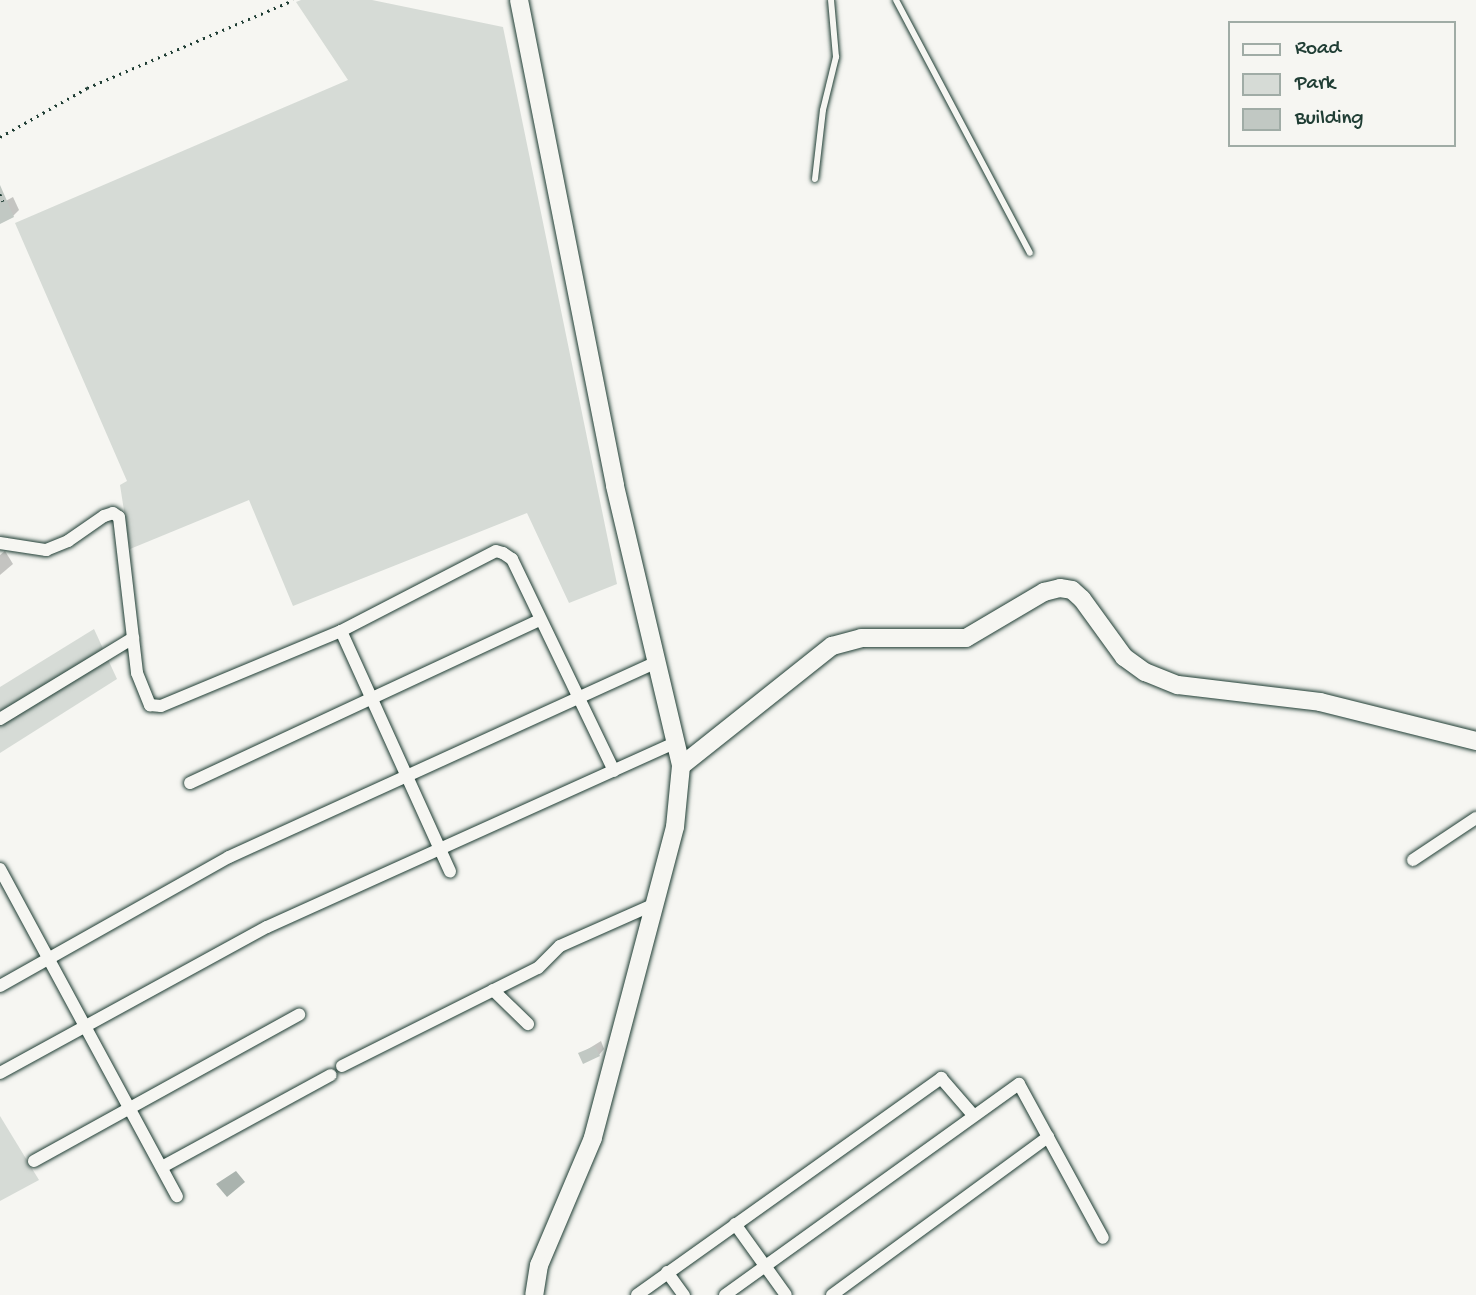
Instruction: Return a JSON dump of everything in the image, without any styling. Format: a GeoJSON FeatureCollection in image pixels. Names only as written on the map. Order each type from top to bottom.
{"type":"FeatureCollection","features":[{"type":"Feature","properties":{"kind":"street"},"geometry":{"type":"LineString","coordinates":[[519,0],[615,486],[681,766],[675,827],[593,1138],[539,1265],[534,1295]]}},
{"type":"Feature","properties":{"kind":"street"},"geometry":{"type":"LineString","coordinates":[[0,543],[46,550],[68,541],[104,516],[113,513],[119,517],[132,638],[141,690],[150,705],[161,706],[341,631],[496,551],[512,559],[614,771]]}},
{"type":"Feature","properties":{"kind":"street"},"geometry":{"type":"LineString","coordinates":[[681,766],[832,646],[861,638],[966,638],[1044,592],[1059,588],[1072,590],[1082,599],[1124,657],[1145,672],[1178,685],[1320,702],[1476,741]]}},
{"type":"Feature","properties":{"kind":"street"},"geometry":{"type":"LineString","coordinates":[[190,783],[373,701],[540,620]]}},
{"type":"Feature","properties":{"kind":"street"},"geometry":{"type":"LineString","coordinates":[[341,631],[450,872]]}},
{"type":"Feature","properties":{"kind":"street"},"geometry":{"type":"LineString","coordinates":[[0,719],[132,638]]}},
{"type":"Feature","properties":{"kind":"street"},"geometry":{"type":"LineString","coordinates":[[0,986],[229,857],[656,662]]}},
{"type":"Feature","properties":{"kind":"street"},"geometry":{"type":"LineString","coordinates":[[0,1073],[267,927],[674,743]]}},
{"type":"Feature","properties":{"kind":"street"},"geometry":{"type":"LineString","coordinates":[[1413,860],[1476,818]]}},
{"type":"Feature","properties":{"kind":"street"},"geometry":{"type":"LineString","coordinates":[[0,869],[177,1196]]}},
{"type":"Feature","properties":{"kind":"street"},"geometry":{"type":"LineString","coordinates":[[0,899],[12,892]]}},
{"type":"Feature","properties":{"kind":"street"},"geometry":{"type":"LineString","coordinates":[[342,1066],[538,968],[560,946],[654,904]]}},
{"type":"Feature","properties":{"kind":"street"},"geometry":{"type":"LineString","coordinates":[[492,990],[528,1024]]}},
{"type":"Feature","properties":{"kind":"street"},"geometry":{"type":"LineString","coordinates":[[34,1161],[299,1016]]}},
{"type":"Feature","properties":{"kind":"street"},"geometry":{"type":"LineString","coordinates":[[162,1167],[331,1075]]}},
{"type":"Feature","properties":{"kind":"street"},"geometry":{"type":"LineString","coordinates":[[637,1295],[941,1078],[973,1115]]}},
{"type":"Feature","properties":{"kind":"street"},"geometry":{"type":"LineString","coordinates":[[725,1295],[1019,1084],[1102,1238]]}},
{"type":"Feature","properties":{"kind":"street"},"geometry":{"type":"LineString","coordinates":[[832,1295],[1048,1137]]}},
{"type":"Feature","properties":{"kind":"street"},"geometry":{"type":"LineString","coordinates":[[735,1224],[786,1295]]}},
{"type":"Feature","properties":{"kind":"street"},"geometry":{"type":"LineString","coordinates":[[667,1272],[684,1295]]}},
{"type":"Feature","properties":{"kind":"lane"},"geometry":{"type":"LineString","coordinates":[[815,179],[823,110],[836,57],[831,0]]}},
{"type":"Feature","properties":{"kind":"lane"},"geometry":{"type":"LineString","coordinates":[[896,0],[1030,253]]}},
{"type":"Feature","properties":{"kind":"path"},"geometry":{"type":"LineString","coordinates":[[0,137],[87,89],[293,0]]}},
{"type":"Feature","properties":{"kind":"path"},"geometry":{"type":"LineString","coordinates":[[0,194],[3,201]]}},
{"type":"Feature","properties":{"kind":"green space"},"geometry":{"type":"Polygon","coordinates":[[[372,0],[503,27],[617,584],[569,603],[527,513],[293,606],[249,500],[130,549],[120,485],[127,481],[15,223],[348,80],[296,2],[372,0]]]}},
{"type":"Feature","properties":{"kind":"green space"},"geometry":{"type":"Polygon","coordinates":[[[94,629],[117,679],[0,753],[0,687],[94,629]]]}},
{"type":"Feature","properties":{"kind":"green space"},"geometry":{"type":"Polygon","coordinates":[[[0,1116],[39,1180],[0,1201],[0,1116]]]}},
{"type":"Feature","properties":{"kind":"shaded area"},"geometry":{"type":"Polygon","coordinates":[[[236,1171],[245,1182],[227,1197],[216,1184],[236,1171]]]}},
{"type":"Feature","properties":{"kind":"building"},"geometry":{"type":"Polygon","coordinates":[[[0,185],[14,217],[0,224],[0,185]]]}},
{"type":"Feature","properties":{"kind":"building"},"geometry":{"type":"Polygon","coordinates":[[[595,1046],[600,1056],[583,1064],[578,1053],[595,1046]]]}}]}
